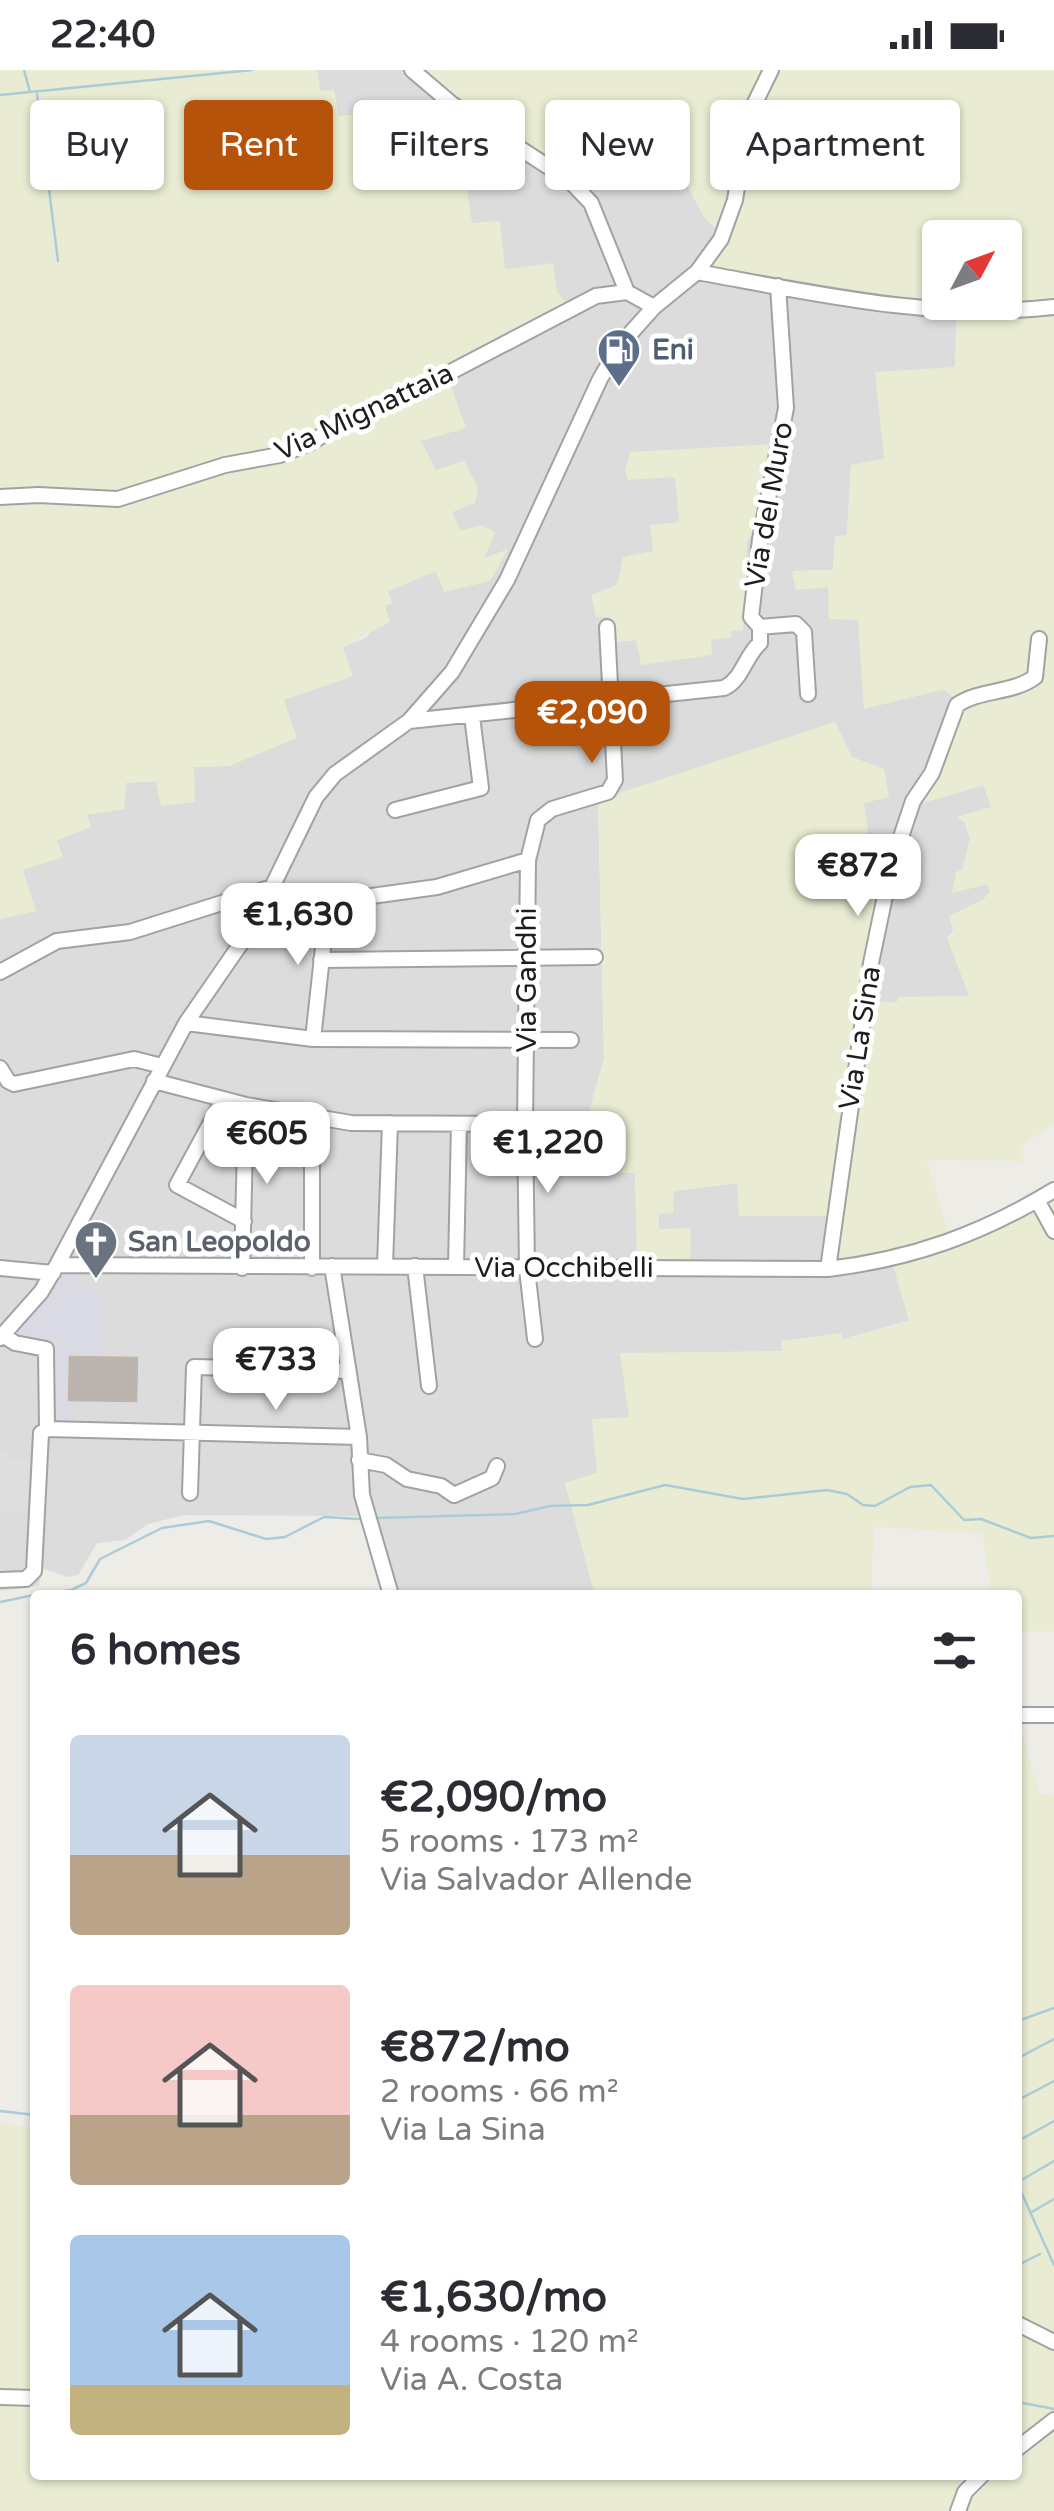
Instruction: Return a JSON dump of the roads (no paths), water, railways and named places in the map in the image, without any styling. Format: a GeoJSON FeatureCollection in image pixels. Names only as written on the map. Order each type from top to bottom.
{"type":"FeatureCollection","features":[{"type":"Feature","properties":{"kind":"street"},"geometry":{"type":"LineString","coordinates":[[412,70],[452,104],[570,181],[591,203],[627,292],[654,306]]}},
{"type":"Feature","properties":{"kind":"street"},"geometry":{"type":"LineString","coordinates":[[47,1429],[46,1349],[1,1336],[41,1292],[55,1269],[186,1023],[264,905],[316,797],[335,774],[409,721],[452,672],[507,580],[620,345],[654,306],[697,272],[728,224],[748,117],[771,70]]}},
{"type":"Feature","properties":{"kind":"street"},"geometry":{"type":"LineString","coordinates":[[697,272],[944,309],[1008,312],[1054,307]]}},
{"type":"Feature","properties":{"kind":"street","name":"Via del Muro"},"geometry":{"type":"LineString","coordinates":[[409,721],[731,686],[749,652],[760,643],[760,627],[751,617],[760,539],[786,408],[778,286]]}},
{"type":"Feature","properties":{"kind":"street","name":"Via Mignattaia"},"geometry":{"type":"LineString","coordinates":[[0,497],[118,499],[224,465],[280,455],[310,444],[352,417],[399,399],[596,296],[627,292]]}},
{"type":"Feature","properties":{"kind":"street"},"geometry":{"type":"LineString","coordinates":[[760,627],[796,624],[804,632],[808,694]]}},
{"type":"Feature","properties":{"kind":"street"},"geometry":{"type":"LineString","coordinates":[[607,627],[610,701]]}},
{"type":"Feature","properties":{"kind":"street","name":"Via La Sina"},"geometry":{"type":"LineString","coordinates":[[828,1269],[871,963],[891,867],[904,828],[914,800],[932,773],[957,705],[967,698],[1025,685],[1035,677],[1040,639]]}},
{"type":"Feature","properties":{"kind":"street","name":"Via Gandhi"},"geometry":{"type":"LineString","coordinates":[[536,1340],[527,1269],[528,860],[538,820],[552,809],[608,792],[615,780],[610,701]]}},
{"type":"Feature","properties":{"kind":"street"},"geometry":{"type":"LineString","coordinates":[[395,810],[481,788],[472,716]]}},
{"type":"Feature","properties":{"kind":"street"},"geometry":{"type":"LineString","coordinates":[[264,905],[328,902],[437,887],[528,860]]}},
{"type":"Feature","properties":{"kind":"street"},"geometry":{"type":"LineString","coordinates":[[0,972],[57,941],[130,932],[272,887]]}},
{"type":"Feature","properties":{"kind":"street"},"geometry":{"type":"LineString","coordinates":[[313,1039],[328,902]]}},
{"type":"Feature","properties":{"kind":"street"},"geometry":{"type":"LineString","coordinates":[[321,960],[594,957]]}},
{"type":"Feature","properties":{"kind":"street"},"geometry":{"type":"LineString","coordinates":[[186,1023],[313,1039],[570,1040]]}},
{"type":"Feature","properties":{"kind":"street"},"geometry":{"type":"LineString","coordinates":[[0,1068],[14,1084],[134,1059],[162,1066]]}},
{"type":"Feature","properties":{"kind":"street"},"geometry":{"type":"LineString","coordinates":[[154,1081],[222,1100],[351,1123],[525,1124]]}},
{"type":"Feature","properties":{"kind":"street"},"geometry":{"type":"LineString","coordinates":[[222,1100],[177,1186],[244,1221]]}},
{"type":"Feature","properties":{"kind":"street"},"geometry":{"type":"LineString","coordinates":[[242,1268],[246,1105]]}},
{"type":"Feature","properties":{"kind":"street"},"geometry":{"type":"LineString","coordinates":[[312,1116],[312,1268]]}},
{"type":"Feature","properties":{"kind":"street"},"geometry":{"type":"LineString","coordinates":[[385,1266],[390,1123]]}},
{"type":"Feature","properties":{"kind":"street"},"geometry":{"type":"LineString","coordinates":[[456,1267],[459,1124]]}},
{"type":"Feature","properties":{"kind":"street","name":"Via Occhibelli"},"geometry":{"type":"LineString","coordinates":[[0,1268],[828,1269],[879,1263],[956,1241],[1054,1190]]}},
{"type":"Feature","properties":{"kind":"street"},"geometry":{"type":"LineString","coordinates":[[1038,1200],[1054,1231]]}},
{"type":"Feature","properties":{"kind":"street"},"geometry":{"type":"LineString","coordinates":[[332,1266],[359,1437],[368,1526],[388,1590]]}},
{"type":"Feature","properties":{"kind":"street"},"geometry":{"type":"LineString","coordinates":[[415,1266],[429,1386]]}},
{"type":"Feature","properties":{"kind":"street"},"geometry":{"type":"LineString","coordinates":[[190,1493],[194,1367],[348,1371]]}},
{"type":"Feature","properties":{"kind":"street"},"geometry":{"type":"LineString","coordinates":[[0,1580],[26,1578],[34,1571],[37,1455],[41,1432],[47,1429],[359,1437]]}},
{"type":"Feature","properties":{"kind":"street"},"geometry":{"type":"LineString","coordinates":[[359,1460],[386,1465],[407,1479],[441,1486],[454,1496],[492,1478],[497,1466]]}},
{"type":"Feature","properties":{"kind":"street"},"geometry":{"type":"LineString","coordinates":[[1022,1715],[1054,1714]]}},
{"type":"Feature","properties":{"kind":"street"},"geometry":{"type":"LineString","coordinates":[[1022,2326],[1054,2342]]}},
{"type":"Feature","properties":{"kind":"street"},"geometry":{"type":"LineString","coordinates":[[0,2398],[30,2398]]}},
{"type":"Feature","properties":{"kind":"street"},"geometry":{"type":"LineString","coordinates":[[1022,2445],[1054,2420]]}},
{"type":"Feature","properties":{"kind":"street"},"geometry":{"type":"LineString","coordinates":[[958,2511],[964,2492],[977,2480]]}},
{"type":"Feature","properties":{"kind":"waterway"},"geometry":{"type":"LineString","coordinates":[[24,70],[30,92]]}},
{"type":"Feature","properties":{"kind":"waterway"},"geometry":{"type":"LineString","coordinates":[[0,95],[252,70]]}},
{"type":"Feature","properties":{"kind":"waterway"},"geometry":{"type":"LineString","coordinates":[[37,94],[58,261]]}},
{"type":"Feature","properties":{"kind":"waterway"},"geometry":{"type":"LineString","coordinates":[[375,1518],[515,1514],[550,1506],[588,1505],[665,1485],[743,1499],[827,1490],[875,1506],[910,1487],[931,1485],[964,1520],[981,1519],[1031,1538],[1054,1536]]}},
{"type":"Feature","properties":{"kind":"waterway"},"geometry":{"type":"LineString","coordinates":[[71,1590],[86,1583],[100,1559],[162,1528],[209,1521],[266,1539],[285,1537],[324,1517],[359,1519]]}},
{"type":"Feature","properties":{"kind":"waterway"},"geometry":{"type":"LineString","coordinates":[[0,1602],[30,1596]]}},
{"type":"Feature","properties":{"kind":"waterway"},"geometry":{"type":"LineString","coordinates":[[1022,2020],[1054,2008]]}},
{"type":"Feature","properties":{"kind":"waterway"},"geometry":{"type":"LineString","coordinates":[[1022,2056],[1054,2039]]}},
{"type":"Feature","properties":{"kind":"waterway"},"geometry":{"type":"LineString","coordinates":[[1022,2098],[1054,2081]]}},
{"type":"Feature","properties":{"kind":"waterway"},"geometry":{"type":"LineString","coordinates":[[0,2111],[30,2114]]}},
{"type":"Feature","properties":{"kind":"waterway"},"geometry":{"type":"LineString","coordinates":[[1022,2139],[1054,2121]]}},
{"type":"Feature","properties":{"kind":"waterway"},"geometry":{"type":"LineString","coordinates":[[1022,2180],[1054,2161]]}},
{"type":"Feature","properties":{"kind":"waterway"},"geometry":{"type":"LineString","coordinates":[[1022,2194],[1054,2265]]}},
{"type":"Feature","properties":{"kind":"waterway"},"geometry":{"type":"LineString","coordinates":[[1030,2213],[1054,2199]]}},
{"type":"Feature","properties":{"kind":"waterway"},"geometry":{"type":"LineString","coordinates":[[1022,2263],[1040,2254]]}},
{"type":"Feature","properties":{"kind":"waterway"},"geometry":{"type":"LineString","coordinates":[[1022,2403],[1054,2409]]}},
{"type":"Feature","properties":{"kind":"place","name":"Eni"},"geometry":{"type":"Point","coordinates":[619,388]}},
{"type":"Feature","properties":{"kind":"place","name":"San Leopoldo"},"geometry":{"type":"Point","coordinates":[96,1280]}}]}
